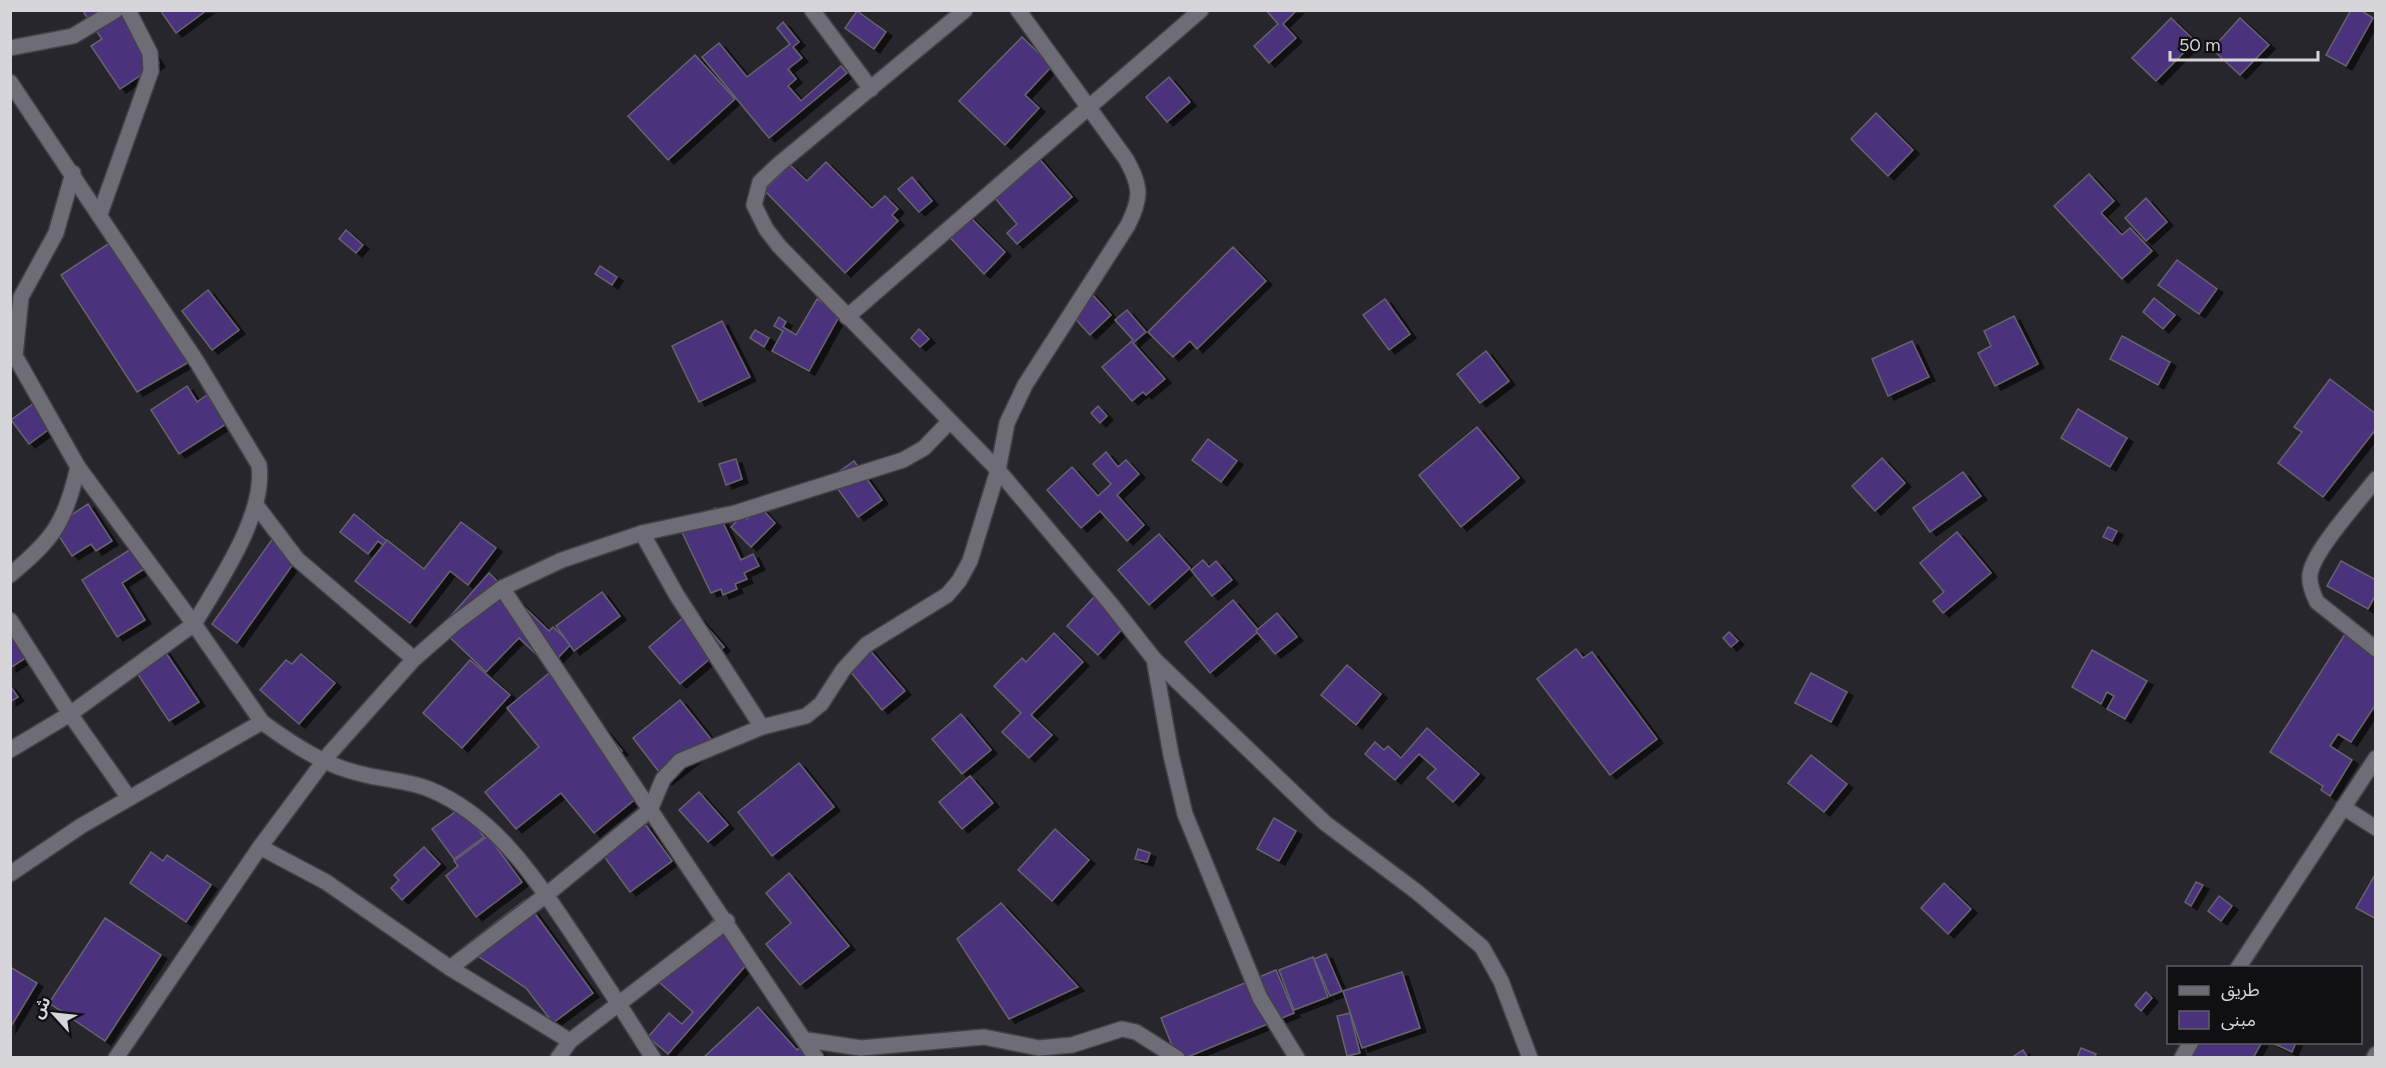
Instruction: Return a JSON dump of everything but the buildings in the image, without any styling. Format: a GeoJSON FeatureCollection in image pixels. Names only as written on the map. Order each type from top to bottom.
{"type":"FeatureCollection","features":[{"type":"Feature","properties":{"kind":"street"},"geometry":{"type":"LineString","coordinates":[[10,48],[73,36],[116,10]]}},
{"type":"Feature","properties":{"kind":"street"},"geometry":{"type":"LineString","coordinates":[[100,214],[151,71],[150,53],[128,10]]}},
{"type":"Feature","properties":{"kind":"street"},"geometry":{"type":"LineString","coordinates":[[812,10],[871,89]]}},
{"type":"Feature","properties":{"kind":"street"},"geometry":{"type":"LineString","coordinates":[[965,10],[760,182],[754,198],[759,216],[779,246],[998,470],[1154,659],[1310,810],[1417,892],[1482,947],[1501,981],[1530,1058]]}},
{"type":"Feature","properties":{"kind":"street"},"geometry":{"type":"LineString","coordinates":[[450,968],[546,895],[650,810],[663,779],[680,761],[762,727],[806,716],[821,704],[843,670],[866,645],[947,595],[959,581],[970,561],[998,470],[1007,423],[1017,399],[1128,225],[1138,201],[1137,178],[1018,10]]}},
{"type":"Feature","properties":{"kind":"street"},"geometry":{"type":"LineString","coordinates":[[847,317],[1201,10]]}},
{"type":"Feature","properties":{"kind":"street"},"geometry":{"type":"LineString","coordinates":[[10,82],[73,173],[197,362],[259,465],[261,480],[256,505],[232,557],[194,624],[70,714],[10,750]]}},
{"type":"Feature","properties":{"kind":"street"},"geometry":{"type":"LineString","coordinates":[[73,173],[56,233],[21,297],[13,352],[78,467],[194,624],[262,722],[290,742],[325,761],[360,774],[429,789],[456,803],[488,825],[546,895],[652,1058]]}},
{"type":"Feature","properties":{"kind":"street"},"geometry":{"type":"LineString","coordinates":[[116,1058],[260,848],[325,761],[414,659],[502,588],[562,560],[642,533],[735,513],[903,460],[924,448],[950,421]]}},
{"type":"Feature","properties":{"kind":"street"},"geometry":{"type":"LineString","coordinates":[[10,575],[38,552],[58,528],[69,506],[78,467]]}},
{"type":"Feature","properties":{"kind":"street"},"geometry":{"type":"LineString","coordinates":[[2376,479],[2319,552],[2310,574],[2310,583],[2317,602],[2376,649]]}},
{"type":"Feature","properties":{"kind":"street"},"geometry":{"type":"LineString","coordinates":[[256,505],[297,559],[414,659]]}},
{"type":"Feature","properties":{"kind":"street"},"geometry":{"type":"LineString","coordinates":[[642,533],[676,594],[762,727]]}},
{"type":"Feature","properties":{"kind":"street"},"geometry":{"type":"LineString","coordinates":[[502,588],[807,1040],[816,1058]]}},
{"type":"Feature","properties":{"kind":"street"},"geometry":{"type":"LineString","coordinates":[[10,620],[70,714],[129,798]]}},
{"type":"Feature","properties":{"kind":"street"},"geometry":{"type":"LineString","coordinates":[[1154,659],[1171,755],[1185,814],[1260,998],[1297,1058]]}},
{"type":"Feature","properties":{"kind":"street"},"geometry":{"type":"LineString","coordinates":[[11,872],[129,798],[262,722]]}},
{"type":"Feature","properties":{"kind":"street"},"geometry":{"type":"LineString","coordinates":[[2239,966],[2376,758]]}},
{"type":"Feature","properties":{"kind":"street"},"geometry":{"type":"LineString","coordinates":[[2343,807],[2376,828]]}},
{"type":"Feature","properties":{"kind":"street"},"geometry":{"type":"LineString","coordinates":[[260,848],[326,882],[450,968],[570,1041]]}},
{"type":"Feature","properties":{"kind":"street"},"geometry":{"type":"LineString","coordinates":[[558,1058],[570,1041],[727,921]]}},
{"type":"Feature","properties":{"kind":"street"},"geometry":{"type":"LineString","coordinates":[[807,1040],[861,1048],[984,1037],[1039,1048],[1072,1045],[1122,1029],[1136,1032],[1177,1058]]}},
{"type":"Feature","properties":{"kind":"street"},"geometry":{"type":"LineString","coordinates":[[2182,1058],[2190,1044]]}}]}
